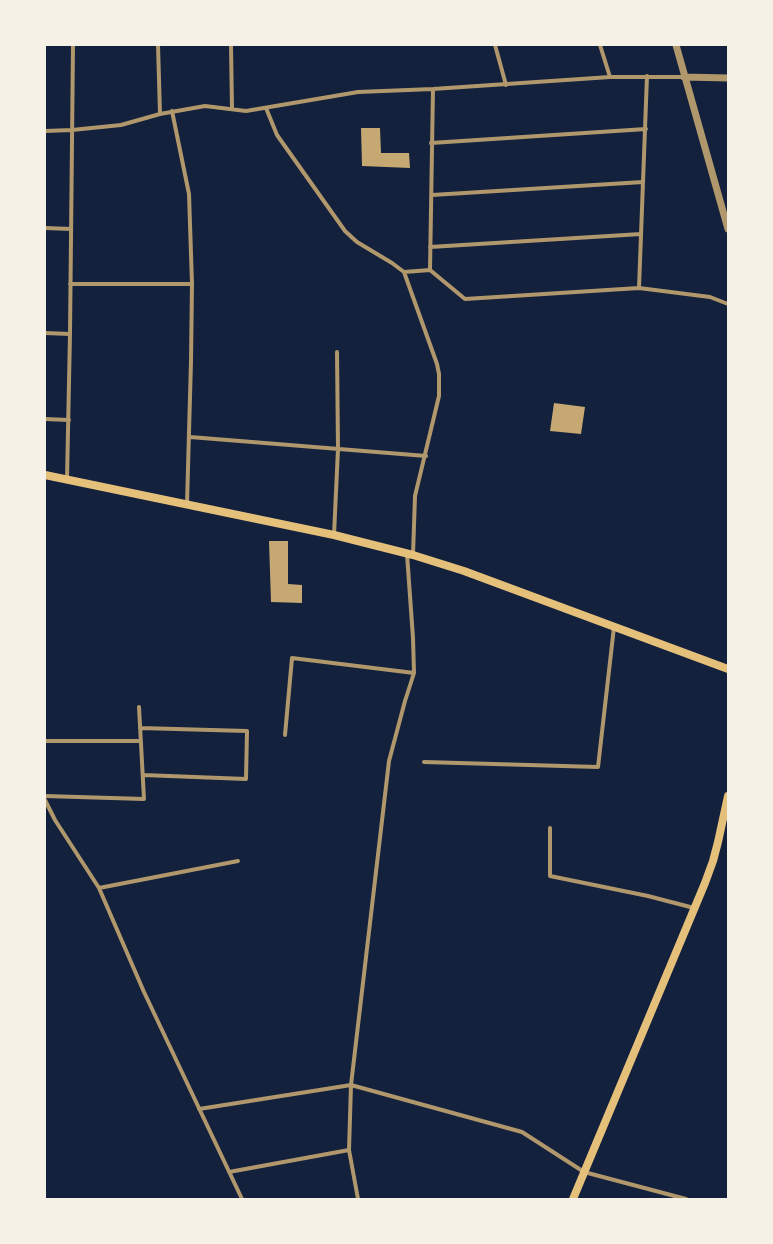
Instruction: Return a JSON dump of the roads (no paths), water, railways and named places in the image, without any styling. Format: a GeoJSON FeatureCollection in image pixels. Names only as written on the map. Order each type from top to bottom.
{"type":"FeatureCollection","features":[{"type":"Feature","properties":{"kind":"main road"},"geometry":{"type":"LineString","coordinates":[[45,475],[334,535],[410,554],[464,571],[728,669]]}},
{"type":"Feature","properties":{"kind":"main road"},"geometry":{"type":"LineString","coordinates":[[573,1199],[613,1106],[713,861],[726,811],[728,796]]}},
{"type":"Feature","properties":{"kind":"street"},"geometry":{"type":"LineString","coordinates":[[67,479],[73,45]]}},
{"type":"Feature","properties":{"kind":"street"},"geometry":{"type":"LineString","coordinates":[[158,45],[160,114]]}},
{"type":"Feature","properties":{"kind":"street"},"geometry":{"type":"LineString","coordinates":[[231,45],[232,109]]}},
{"type":"Feature","properties":{"kind":"street"},"geometry":{"type":"LineString","coordinates":[[495,45],[506,85]]}},
{"type":"Feature","properties":{"kind":"street"},"geometry":{"type":"LineString","coordinates":[[600,45],[610,77]]}},
{"type":"Feature","properties":{"kind":"street"},"geometry":{"type":"LineString","coordinates":[[676,45],[728,229]]}},
{"type":"Feature","properties":{"kind":"street"},"geometry":{"type":"LineString","coordinates":[[639,288],[647,76]]}},
{"type":"Feature","properties":{"kind":"street"},"geometry":{"type":"LineString","coordinates":[[45,131],[120,125],[172,111],[205,106],[246,111],[358,92],[506,85],[610,77],[684,76],[728,78]]}},
{"type":"Feature","properties":{"kind":"street"},"geometry":{"type":"LineString","coordinates":[[430,270],[433,89]]}},
{"type":"Feature","properties":{"kind":"street"},"geometry":{"type":"LineString","coordinates":[[266,108],[277,135],[345,231],[357,242],[404,272],[437,364],[439,374],[439,396],[426,456],[415,496],[410,554],[414,673],[389,761],[351,1085],[349,1150],[358,1199]]}},
{"type":"Feature","properties":{"kind":"street"},"geometry":{"type":"LineString","coordinates":[[172,111],[190,194],[192,284],[190,437],[187,504]]}},
{"type":"Feature","properties":{"kind":"street"},"geometry":{"type":"LineString","coordinates":[[431,143],[646,129]]}},
{"type":"Feature","properties":{"kind":"street"},"geometry":{"type":"LineString","coordinates":[[432,195],[643,182]]}},
{"type":"Feature","properties":{"kind":"street"},"geometry":{"type":"LineString","coordinates":[[45,228],[71,229]]}},
{"type":"Feature","properties":{"kind":"street"},"geometry":{"type":"LineString","coordinates":[[430,247],[641,234]]}},
{"type":"Feature","properties":{"kind":"street"},"geometry":{"type":"LineString","coordinates":[[404,272],[430,270],[465,299],[639,288],[710,297],[728,304]]}},
{"type":"Feature","properties":{"kind":"street"},"geometry":{"type":"LineString","coordinates":[[70,284],[192,284]]}},
{"type":"Feature","properties":{"kind":"street"},"geometry":{"type":"LineString","coordinates":[[45,333],[70,334]]}},
{"type":"Feature","properties":{"kind":"street"},"geometry":{"type":"LineString","coordinates":[[334,535],[338,449],[337,352]]}},
{"type":"Feature","properties":{"kind":"street"},"geometry":{"type":"LineString","coordinates":[[45,419],[69,420]]}},
{"type":"Feature","properties":{"kind":"street"},"geometry":{"type":"LineString","coordinates":[[190,437],[426,456]]}},
{"type":"Feature","properties":{"kind":"street"},"geometry":{"type":"LineString","coordinates":[[424,762],[598,766],[614,626]]}},
{"type":"Feature","properties":{"kind":"street"},"geometry":{"type":"LineString","coordinates":[[285,735],[292,658],[414,673]]}},
{"type":"Feature","properties":{"kind":"street"},"geometry":{"type":"LineString","coordinates":[[45,796],[144,799],[139,707]]}},
{"type":"Feature","properties":{"kind":"street"},"geometry":{"type":"LineString","coordinates":[[140,728],[247,731],[246,779],[143,775]]}},
{"type":"Feature","properties":{"kind":"street"},"geometry":{"type":"LineString","coordinates":[[45,741],[141,741]]}},
{"type":"Feature","properties":{"kind":"street"},"geometry":{"type":"LineString","coordinates":[[45,800],[55,820],[99,888],[144,992],[242,1199]]}},
{"type":"Feature","properties":{"kind":"street"},"geometry":{"type":"LineString","coordinates":[[550,828],[550,876],[648,896],[694,908]]}},
{"type":"Feature","properties":{"kind":"street"},"geometry":{"type":"LineString","coordinates":[[99,888],[238,861]]}},
{"type":"Feature","properties":{"kind":"street"},"geometry":{"type":"LineString","coordinates":[[199,1109],[351,1085],[522,1132],[584,1172],[686,1199]]}},
{"type":"Feature","properties":{"kind":"street"},"geometry":{"type":"LineString","coordinates":[[229,1172],[349,1150]]}}]}
